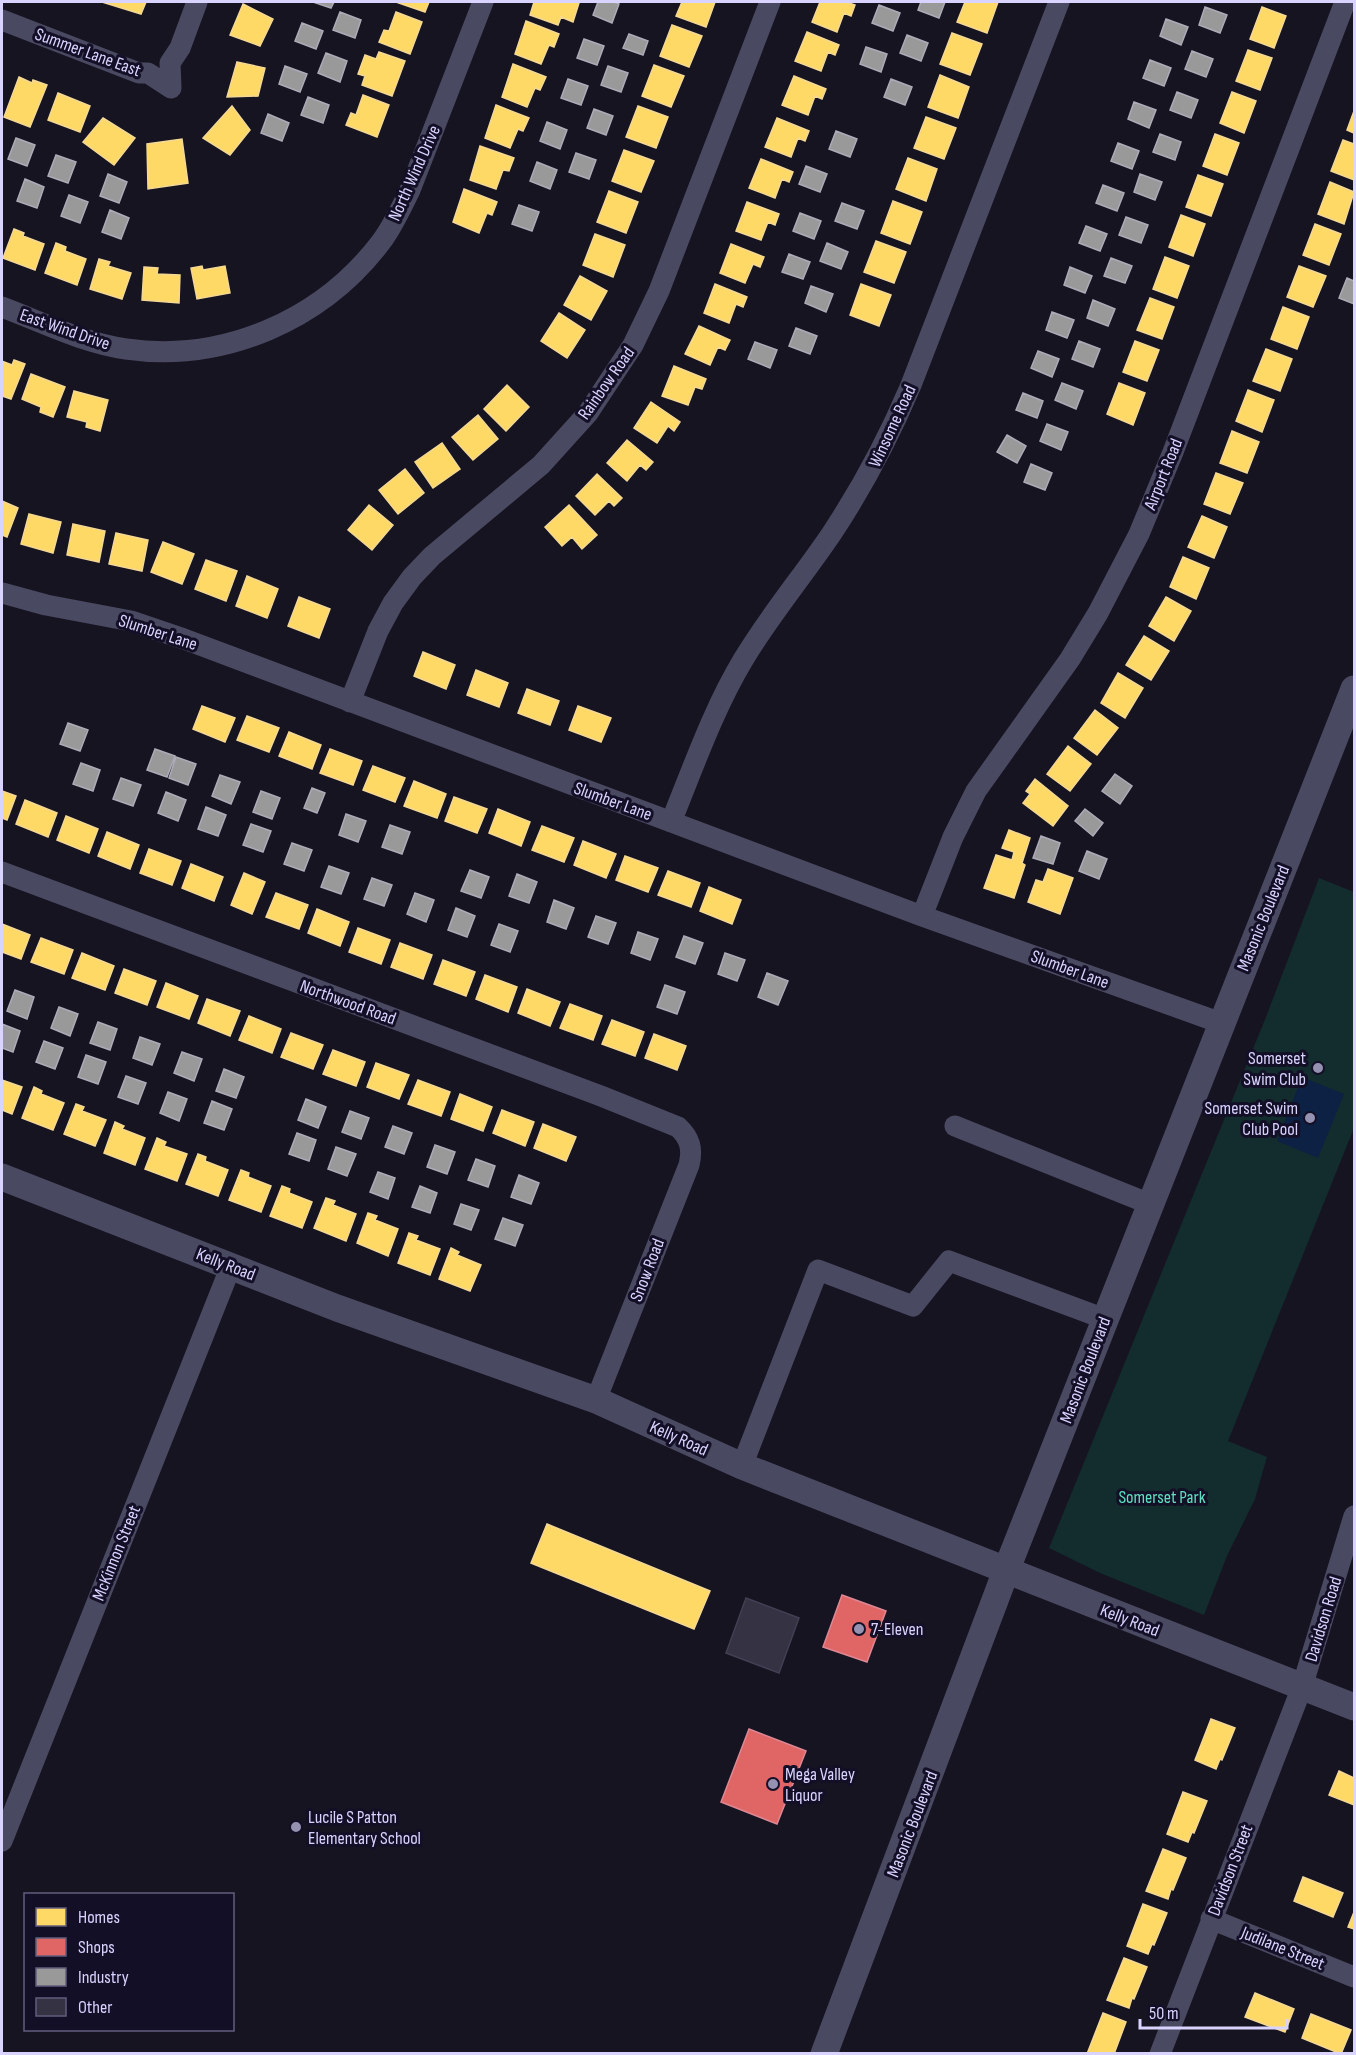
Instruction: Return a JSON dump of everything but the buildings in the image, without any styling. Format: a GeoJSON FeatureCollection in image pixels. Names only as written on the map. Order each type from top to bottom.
{"type":"FeatureCollection","features":[{"type":"Feature","properties":{"kind":"street","name":"Summer Lane East"},"geometry":{"type":"LineString","coordinates":[[2,20],[131,70],[148,73],[171,88],[170,63],[180,48],[197,2]]}},
{"type":"Feature","properties":{"kind":"street","name":"North Wind Drive"},"geometry":{"type":"LineString","coordinates":[[200,350],[239,341],[275,329],[335,291],[360,268],[382,240],[410,190],[483,2]]}},
{"type":"Feature","properties":{"kind":"street","name":"Rainbow Road"},"geometry":{"type":"LineString","coordinates":[[350,702],[378,631],[393,603],[412,577],[432,556],[541,465],[588,413],[633,345],[659,291],[770,2]]}},
{"type":"Feature","properties":{"kind":"street","name":"Winsome Road"},"geometry":{"type":"LineString","coordinates":[[671,822],[719,705],[741,662],[767,620],[831,534],[869,473],[893,427],[1059,2]]}},
{"type":"Feature","properties":{"kind":"street","name":"Airport Road"},"geometry":{"type":"LineString","coordinates":[[921,916],[953,837],[976,791],[1070,659],[1103,604],[1139,534],[1186,419],[1345,2]]}},
{"type":"Feature","properties":{"kind":"street","name":"East Wind Drive"},"geometry":{"type":"LineString","coordinates":[[2,307],[91,341],[126,349],[200,350]]}},
{"type":"Feature","properties":{"kind":"street","name":"Slumber Lane"},"geometry":{"type":"LineString","coordinates":[[2,594],[131,621],[921,916],[1221,1023]]}},
{"type":"Feature","properties":{"kind":"street","name":"Masonic Boulevard"},"geometry":{"type":"LineString","coordinates":[[824,2054],[1006,1571],[1221,1023],[1353,699]]}},
{"type":"Feature","properties":{"kind":"street","name":"Northwood Road"},"geometry":{"type":"LineString","coordinates":[[2,872],[669,1122],[678,1126],[688,1139]]}},
{"type":"Feature","properties":{"kind":"street"},"geometry":{"type":"LineString","coordinates":[[955,1126],[1150,1204]]}},
{"type":"Feature","properties":{"kind":"street","name":"Snow Road"},"geometry":{"type":"LineString","coordinates":[[596,1401],[689,1165],[691,1156],[688,1139]]}},
{"type":"Feature","properties":{"kind":"street","name":"Kelly Road"},"geometry":{"type":"LineString","coordinates":[[2,1177],[338,1308],[596,1401],[741,1466],[1354,1707]]}},
{"type":"Feature","properties":{"kind":"street"},"geometry":{"type":"LineString","coordinates":[[741,1466],[818,1270],[913,1306],[949,1261],[1105,1318]]}},
{"type":"Feature","properties":{"kind":"street","name":"McKinnon Street"},"geometry":{"type":"LineString","coordinates":[[2,1841],[231,1266]]}},
{"type":"Feature","properties":{"kind":"street","name":"Davidson Road"},"geometry":{"type":"LineString","coordinates":[[1302,1687],[1354,1516]]}},
{"type":"Feature","properties":{"kind":"street","name":"Davidson Street"},"geometry":{"type":"LineString","coordinates":[[1160,2054],[1302,1687]]}},
{"type":"Feature","properties":{"kind":"street","name":"Judilane Street"},"geometry":{"type":"LineString","coordinates":[[1211,1919],[1354,1977]]}},
{"type":"Feature","properties":{"kind":"green space","name":"Somerset Park"},"geometry":{"type":"Polygon","coordinates":[[[1319,878],[1354,892],[1354,1128],[1228,1441],[1267,1457],[1255,1499],[1227,1556],[1204,1615],[1100,1573],[1049,1548],[1266,1017],[1319,878]]]}},
{"type":"Feature","properties":{"kind":"water","name":"Somerset Swim Club Pool"},"geometry":{"type":"Polygon","coordinates":[[[1302,1077],[1344,1094],[1318,1158],[1277,1141],[1302,1077]]]}},
{"type":"Feature","properties":{"kind":"place","name":"Somerset Swim Club"},"geometry":{"type":"Point","coordinates":[1318,1068]}},
{"type":"Feature","properties":{"kind":"place","name":"Somerset Swim Club Pool"},"geometry":{"type":"Point","coordinates":[1310,1118]}},
{"type":"Feature","properties":{"kind":"place","name":"7-Eleven"},"geometry":{"type":"Point","coordinates":[859,1629]}},
{"type":"Feature","properties":{"kind":"place","name":"Mega Valley Liquor"},"geometry":{"type":"Point","coordinates":[773,1784]}},
{"type":"Feature","properties":{"kind":"place","name":"Lucile S Patton Elementary School"},"geometry":{"type":"Point","coordinates":[296,1827]}}]}
